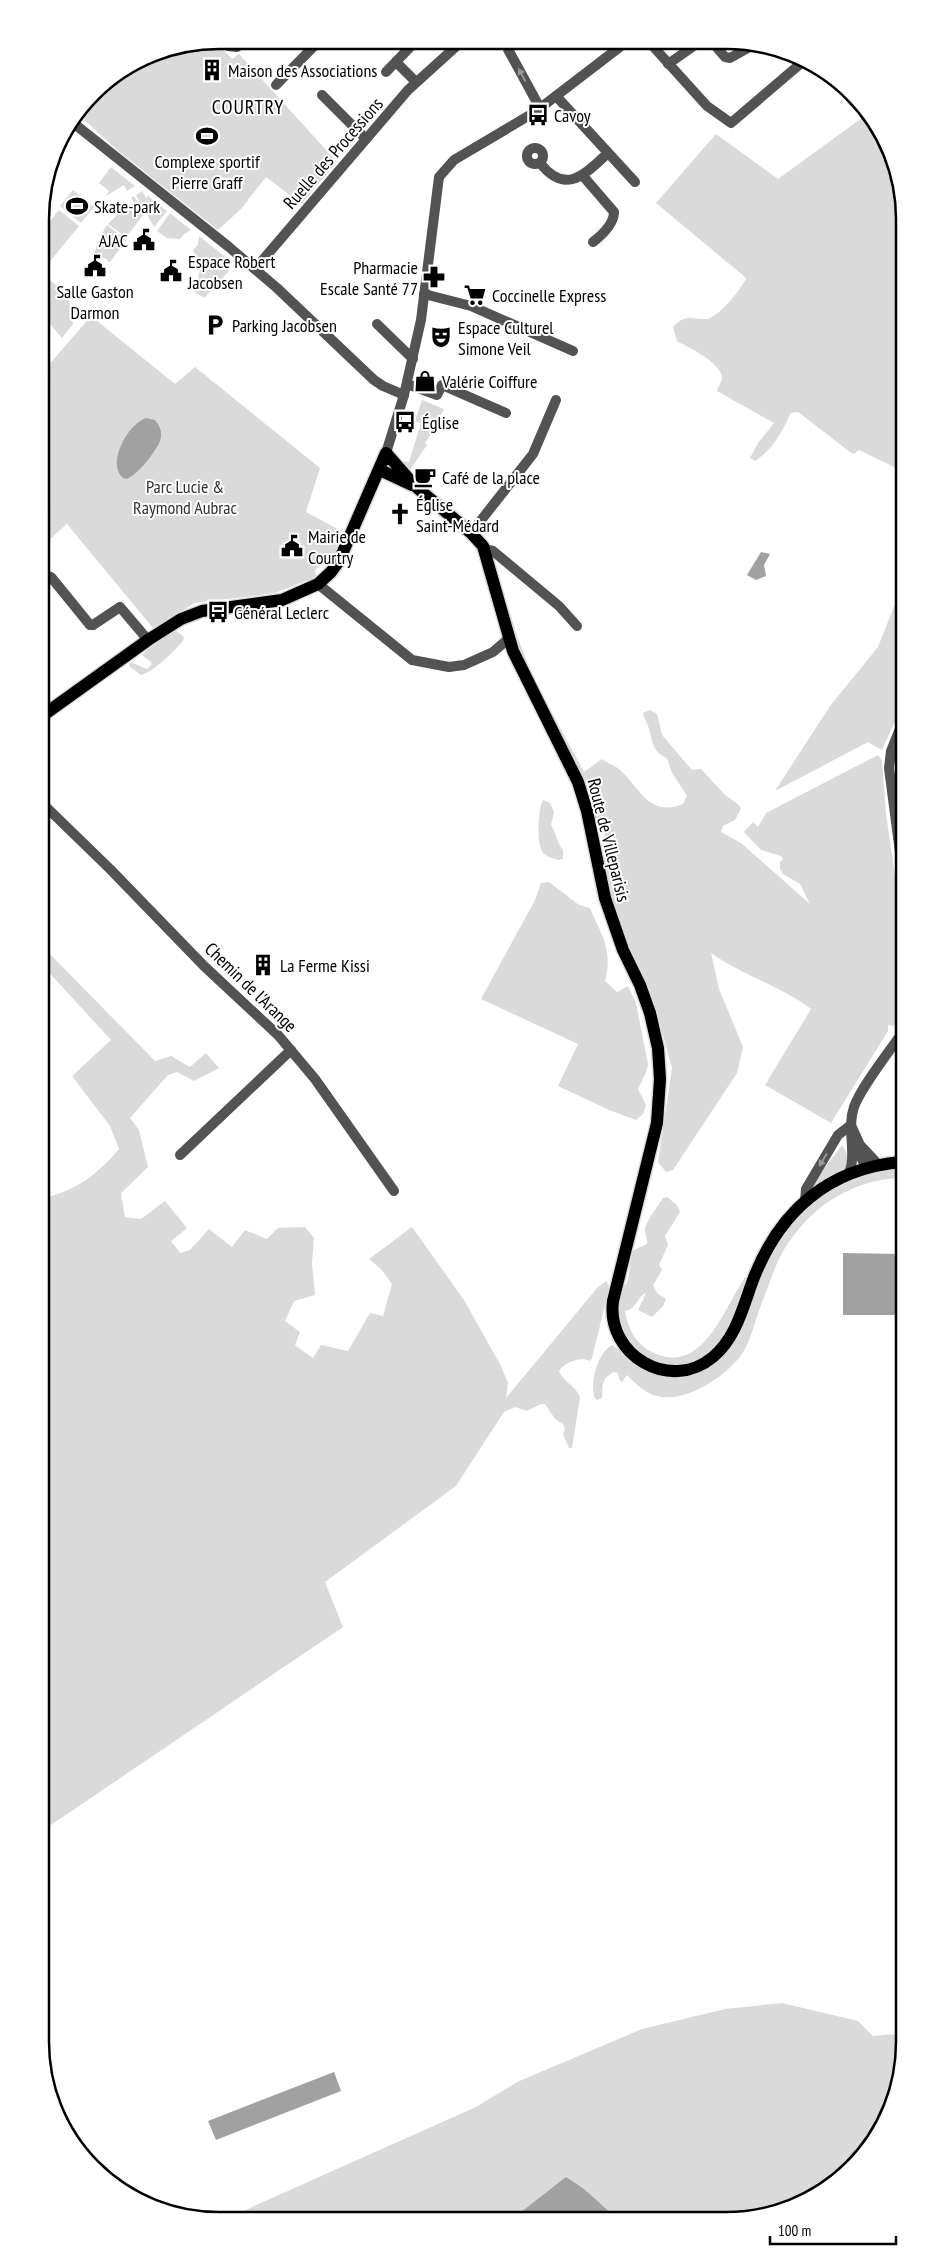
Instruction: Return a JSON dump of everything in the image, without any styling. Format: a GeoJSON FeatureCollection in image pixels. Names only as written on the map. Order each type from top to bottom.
{"type":"FeatureCollection","features":[{"type":"Feature","properties":{"kind":"main road"},"geometry":{"type":"LineString","coordinates":[[49,705],[181,619],[193,614],[282,600],[318,584],[332,572],[339,561],[386,453],[415,486],[471,533],[484,549]]}},
{"type":"Feature","properties":{"kind":"main road"},"geometry":{"type":"LineString","coordinates":[[380,470],[415,486]]}},
{"type":"Feature","properties":{"kind":"main road","name":"Route de Villeparisis"},"geometry":{"type":"LineString","coordinates":[[484,549],[508,639],[524,677],[569,760],[578,782],[588,811],[605,898],[623,950],[640,985],[650,1013],[658,1048],[659,1109],[652,1148],[621,1265],[612,1307],[614,1325],[624,1346],[638,1360],[649,1367],[666,1371],[688,1370],[707,1362],[722,1349],[738,1321],[768,1246],[786,1220],[804,1201],[848,1175],[872,1167],[896,1163]]}},
{"type":"Feature","properties":{"kind":"street"},"geometry":{"type":"LineString","coordinates":[[276,84],[311,49]]}},
{"type":"Feature","properties":{"kind":"street"},"geometry":{"type":"LineString","coordinates":[[386,72],[408,49]]}},
{"type":"Feature","properties":{"kind":"street","name":"Ruelle des Processions"},"geometry":{"type":"LineString","coordinates":[[256,270],[416,82],[453,49]]}},
{"type":"Feature","properties":{"kind":"street"},"geometry":{"type":"LineString","coordinates":[[508,49],[540,108]]}},
{"type":"Feature","properties":{"kind":"street"},"geometry":{"type":"LineString","coordinates":[[386,453],[404,395],[412,359],[424,294],[439,177],[454,160],[506,131],[540,108],[616,49]]}},
{"type":"Feature","properties":{"kind":"street"},"geometry":{"type":"LineString","coordinates":[[655,49],[707,106],[731,123],[799,65]]}},
{"type":"Feature","properties":{"kind":"street"},"geometry":{"type":"LineString","coordinates":[[668,64],[689,49]]}},
{"type":"Feature","properties":{"kind":"street"},"geometry":{"type":"LineString","coordinates":[[718,49],[725,57],[730,58],[745,50]]}},
{"type":"Feature","properties":{"kind":"street"},"geometry":{"type":"LineString","coordinates":[[396,62],[416,82]]}},
{"type":"Feature","properties":{"kind":"street"},"geometry":{"type":"LineString","coordinates":[[322,95],[366,139]]}},
{"type":"Feature","properties":{"kind":"street"},"geometry":{"type":"LineString","coordinates":[[556,96],[635,182]]}},
{"type":"Feature","properties":{"kind":"street"},"geometry":{"type":"LineString","coordinates":[[76,125],[256,270],[374,380],[404,395]]}},
{"type":"Feature","properties":{"kind":"street"},"geometry":{"type":"LineString","coordinates":[[540,163],[547,171],[559,179],[572,180],[583,176],[608,153]]}},
{"type":"Feature","properties":{"kind":"street"},"geometry":{"type":"LineString","coordinates":[[583,176],[614,212],[614,216],[604,233],[593,242]]}},
{"type":"Feature","properties":{"kind":"street"},"geometry":{"type":"LineString","coordinates":[[424,294],[471,306],[574,351]]}},
{"type":"Feature","properties":{"kind":"street"},"geometry":{"type":"LineString","coordinates":[[377,324],[412,359]]}},
{"type":"Feature","properties":{"kind":"street"},"geometry":{"type":"LineString","coordinates":[[407,384],[437,395],[442,385],[506,414]]}},
{"type":"Feature","properties":{"kind":"street"},"geometry":{"type":"LineString","coordinates":[[471,533],[533,454],[556,400]]}},
{"type":"Feature","properties":{"kind":"street"},"geometry":{"type":"LineString","coordinates":[[484,549],[493,551],[559,606],[577,626]]}},
{"type":"Feature","properties":{"kind":"street"},"geometry":{"type":"LineString","coordinates":[[49,577],[90,625],[93,625],[120,607],[148,640]]}},
{"type":"Feature","properties":{"kind":"street"},"geometry":{"type":"LineString","coordinates":[[318,584],[412,660],[449,667],[464,665],[493,652],[508,639]]}},
{"type":"Feature","properties":{"kind":"street"},"geometry":{"type":"LineString","coordinates":[[896,738],[891,751],[889,768],[896,822]]}},
{"type":"Feature","properties":{"kind":"street","name":"Chemin de l'Arange"},"geometry":{"type":"LineString","coordinates":[[49,810],[291,1050],[315,1079],[394,1191]]}},
{"type":"Feature","properties":{"kind":"street"},"geometry":{"type":"LineString","coordinates":[[848,1175],[853,1160],[850,1136],[854,1107],[896,1042]]}},
{"type":"Feature","properties":{"kind":"street"},"geometry":{"type":"LineString","coordinates":[[180,1155],[291,1050]]}},
{"type":"Feature","properties":{"kind":"street"},"geometry":{"type":"LineString","coordinates":[[851,1125],[860,1145],[876,1161],[872,1167],[852,1147]]}},
{"type":"Feature","properties":{"kind":"street"},"geometry":{"type":"LineString","coordinates":[[804,1201],[806,1189],[838,1135],[851,1125]]}},
{"type":"Feature","properties":{"kind":"green space","name":"Complexe sportif Pierre Graff"},"geometry":{"type":"Polygon","coordinates":[[[223,49],[232,59],[239,54],[337,162],[301,204],[266,177],[241,209],[218,230],[118,151],[82,118],[98,98],[133,71],[153,62],[185,52],[223,49]]]}},
{"type":"Feature","properties":{"kind":"green space"},"geometry":{"type":"Polygon","coordinates":[[[863,117],[874,134],[883,153],[895,196],[896,218],[896,468],[859,450],[854,454],[850,452],[798,412],[791,413],[772,446],[755,461],[750,458],[758,443],[774,423],[717,391],[722,379],[721,373],[717,368],[712,362],[677,341],[673,327],[678,322],[686,318],[708,319],[714,316],[729,302],[746,279],[656,203],[716,134],[778,179],[863,117]]]}},
{"type":"Feature","properties":{"kind":"green space"},"geometry":{"type":"Polygon","coordinates":[[[111,167],[135,186],[127,191],[124,185],[106,196],[109,191],[99,183],[111,167]]]}},
{"type":"Feature","properties":{"kind":"green space","name":"Skate-park"},"geometry":{"type":"Polygon","coordinates":[[[73,190],[94,207],[81,223],[60,206],[73,190]]]}},
{"type":"Feature","properties":{"kind":"green space"},"geometry":{"type":"Polygon","coordinates":[[[142,191],[146,198],[148,196],[167,211],[154,227],[136,195],[142,191]]]}},
{"type":"Feature","properties":{"kind":"green space"},"geometry":{"type":"Polygon","coordinates":[[[134,196],[144,214],[126,237],[108,224],[120,212],[134,203],[131,198],[134,196]]]}},
{"type":"Feature","properties":{"kind":"green space"},"geometry":{"type":"Polygon","coordinates":[[[59,210],[79,226],[49,263],[49,222],[59,210]]]}},
{"type":"Feature","properties":{"kind":"green space"},"geometry":{"type":"Polygon","coordinates":[[[170,213],[191,230],[180,239],[167,238],[157,231],[170,213]]]}},
{"type":"Feature","properties":{"kind":"green space"},"geometry":{"type":"Polygon","coordinates":[[[107,225],[127,239],[110,262],[107,259],[94,256],[98,241],[107,225]]]}},
{"type":"Feature","properties":{"kind":"green space"},"geometry":{"type":"Polygon","coordinates":[[[199,236],[229,261],[200,265],[193,250],[198,245],[199,236]]]}},
{"type":"Feature","properties":{"kind":"green space"},"geometry":{"type":"Polygon","coordinates":[[[232,262],[230,270],[204,298],[193,290],[198,281],[200,268],[232,262]]]}},
{"type":"Feature","properties":{"kind":"green space"},"geometry":{"type":"Polygon","coordinates":[[[49,279],[68,296],[73,324],[62,338],[49,323],[49,279]]]}},
{"type":"Feature","properties":{"kind":"green space","name":"Parc Lucie & Raymond Aubrac"},"geometry":{"type":"Polygon","coordinates":[[[91,316],[175,384],[195,367],[320,468],[306,512],[345,533],[334,556],[324,566],[320,566],[315,570],[316,576],[310,582],[308,580],[275,593],[195,603],[153,628],[67,524],[49,540],[49,365],[91,316]]]}},
{"type":"Feature","properties":{"kind":"green space"},"geometry":{"type":"Polygon","coordinates":[[[422,400],[444,409],[425,443],[427,445],[410,470],[402,461],[409,462],[421,423],[415,421],[422,400]]]}},
{"type":"Feature","properties":{"kind":"green space"},"geometry":{"type":"Polygon","coordinates":[[[493,557],[516,633],[533,677],[584,772],[602,759],[619,769],[639,792],[653,804],[661,807],[671,807],[683,804],[687,796],[672,773],[667,758],[656,750],[643,713],[650,710],[657,714],[662,735],[692,770],[701,769],[725,795],[739,805],[741,809],[735,820],[723,826],[721,832],[741,843],[810,904],[800,884],[783,874],[780,869],[780,862],[783,859],[781,856],[761,850],[744,832],[753,822],[758,827],[766,813],[878,755],[882,760],[886,814],[896,883],[896,1024],[893,1026],[888,1025],[888,1031],[831,1123],[765,1085],[811,1009],[711,953],[719,989],[743,1047],[737,1073],[673,1170],[666,1172],[658,1162],[672,1068],[657,1013],[647,986],[635,972],[614,908],[603,857],[606,840],[601,825],[594,819],[522,664],[491,560],[493,557]]]}},
{"type":"Feature","properties":{"kind":"green space"},"geometry":{"type":"Polygon","coordinates":[[[896,601],[896,719],[882,750],[868,742],[775,791],[830,706],[878,647],[896,601]]]}},
{"type":"Feature","properties":{"kind":"green space"},"geometry":{"type":"Polygon","coordinates":[[[175,630],[184,637],[183,641],[158,666],[141,675],[129,666],[130,662],[147,669],[152,664],[142,655],[157,640],[175,630]]]}},
{"type":"Feature","properties":{"kind":"green space"},"geometry":{"type":"Polygon","coordinates":[[[543,800],[550,803],[554,812],[551,825],[563,850],[563,859],[558,860],[548,856],[541,849],[538,826],[543,800]]]}},
{"type":"Feature","properties":{"kind":"green space"},"geometry":{"type":"Polygon","coordinates":[[[549,882],[579,905],[590,908],[607,952],[608,960],[605,981],[617,992],[628,986],[636,1003],[648,1064],[638,1089],[646,1105],[643,1114],[636,1120],[609,1110],[558,1086],[578,1044],[481,999],[535,900],[541,883],[549,882]]]}},
{"type":"Feature","properties":{"kind":"green space"},"geometry":{"type":"Polygon","coordinates":[[[49,953],[155,1061],[171,1056],[190,1067],[206,1053],[219,1068],[194,1081],[177,1072],[168,1075],[130,1118],[139,1130],[148,1167],[121,1193],[125,1217],[141,1219],[165,1201],[187,1228],[171,1241],[180,1253],[190,1250],[209,1229],[232,1247],[245,1230],[267,1239],[278,1228],[305,1227],[314,1238],[312,1263],[315,1295],[294,1301],[285,1321],[300,1332],[295,1345],[313,1358],[321,1345],[348,1351],[370,1313],[383,1316],[392,1284],[381,1269],[369,1259],[412,1227],[464,1300],[501,1366],[508,1383],[506,1398],[598,1287],[607,1281],[609,1289],[592,1358],[590,1361],[582,1359],[573,1361],[559,1371],[576,1390],[580,1398],[572,1448],[569,1448],[563,1434],[565,1429],[563,1424],[555,1419],[545,1404],[527,1411],[515,1407],[504,1412],[456,1486],[325,1582],[343,1627],[49,1826],[49,1197],[76,1186],[94,1174],[119,1149],[110,1126],[72,1076],[111,1040],[49,973],[49,953]]]}},
{"type":"Feature","properties":{"kind":"green space"},"geometry":{"type":"Polygon","coordinates":[[[842,1145],[847,1158],[847,1164],[843,1171],[815,1185],[814,1182],[842,1145]]]}},
{"type":"Feature","properties":{"kind":"green space"},"geometry":{"type":"Polygon","coordinates":[[[896,1169],[896,1179],[863,1184],[829,1201],[814,1213],[789,1242],[772,1276],[745,1349],[734,1364],[724,1373],[699,1389],[672,1397],[659,1397],[647,1392],[627,1375],[622,1382],[619,1379],[618,1373],[614,1372],[604,1380],[602,1398],[597,1400],[595,1398],[593,1385],[596,1368],[603,1354],[613,1345],[636,1364],[662,1376],[683,1376],[704,1369],[721,1357],[744,1320],[769,1255],[780,1237],[792,1223],[818,1199],[850,1182],[896,1169]]]}},
{"type":"Feature","properties":{"kind":"green space"},"geometry":{"type":"Polygon","coordinates":[[[667,1197],[677,1205],[680,1212],[665,1236],[668,1245],[659,1265],[662,1270],[653,1285],[657,1293],[666,1299],[663,1306],[652,1317],[638,1310],[646,1293],[640,1297],[632,1308],[625,1311],[628,1324],[642,1346],[654,1353],[670,1357],[685,1355],[697,1348],[718,1323],[745,1277],[748,1278],[735,1316],[726,1334],[713,1350],[701,1359],[687,1364],[672,1365],[645,1357],[633,1348],[624,1336],[618,1318],[619,1300],[621,1292],[627,1283],[632,1254],[634,1250],[647,1244],[646,1224],[663,1198],[667,1197]]]}},
{"type":"Feature","properties":{"kind":"green space"},"geometry":{"type":"Polygon","coordinates":[[[782,2003],[858,2021],[873,2036],[896,2034],[893,2076],[879,2118],[868,2137],[839,2170],[821,2184],[792,2199],[749,2211],[727,2212],[242,2212],[476,2107],[517,2082],[642,2029],[725,2009],[782,2003]]]}},
{"type":"Feature","properties":{"kind":"shaded area"},"geometry":{"type":"Polygon","coordinates":[[[146,418],[155,420],[159,426],[161,431],[160,441],[152,455],[139,470],[127,479],[123,478],[118,471],[117,463],[121,445],[132,428],[146,418]]]}},
{"type":"Feature","properties":{"kind":"shaded area"},"geometry":{"type":"Polygon","coordinates":[[[761,552],[770,554],[764,565],[766,576],[756,580],[747,575],[761,552]]]}},
{"type":"Feature","properties":{"kind":"shaded area"},"geometry":{"type":"Polygon","coordinates":[[[843,1253],[896,1254],[896,1315],[843,1315],[843,1253]]]}},
{"type":"Feature","properties":{"kind":"shaded area"},"geometry":{"type":"Polygon","coordinates":[[[334,2072],[341,2091],[216,2140],[208,2121],[334,2072]]]}},
{"type":"Feature","properties":{"kind":"shaded area"},"geometry":{"type":"Polygon","coordinates":[[[566,2177],[584,2189],[610,2212],[521,2212],[566,2177]]]}},
{"type":"Feature","properties":{"kind":"place","name":"Maison des Associations"},"geometry":{"type":"Point","coordinates":[212,70]}},
{"type":"Feature","properties":{"kind":"place","name":"Cavoy"},"geometry":{"type":"Point","coordinates":[538,115]}},
{"type":"Feature","properties":{"kind":"place","name":"Complexe sportif Pierre Graff"},"geometry":{"type":"Point","coordinates":[207,136]}},
{"type":"Feature","properties":{"kind":"place","name":"Skate-park"},"geometry":{"type":"Point","coordinates":[77,206]}},
{"type":"Feature","properties":{"kind":"place","name":"AJAC"},"geometry":{"type":"Point","coordinates":[144,240]}},
{"type":"Feature","properties":{"kind":"place","name":"Salle Gaston Darmon"},"geometry":{"type":"Point","coordinates":[95,266]}},
{"type":"Feature","properties":{"kind":"place","name":"Espace Robert Jacobsen"},"geometry":{"type":"Point","coordinates":[171,271]}},
{"type":"Feature","properties":{"kind":"place","name":"Pharmacie Escale Santé 77"},"geometry":{"type":"Point","coordinates":[434,277]}},
{"type":"Feature","properties":{"kind":"place","name":"Coccinelle Express"},"geometry":{"type":"Point","coordinates":[475,295]}},
{"type":"Feature","properties":{"kind":"place","name":"Parking Jacobsen"},"geometry":{"type":"Point","coordinates":[215,325]}},
{"type":"Feature","properties":{"kind":"place","name":"Espace Culturel Simone Veil"},"geometry":{"type":"Point","coordinates":[441,337]}},
{"type":"Feature","properties":{"kind":"place","name":"Valérie Coiffure"},"geometry":{"type":"Point","coordinates":[425,381]}},
{"type":"Feature","properties":{"kind":"place","name":"Église"},"geometry":{"type":"Point","coordinates":[405,422]}},
{"type":"Feature","properties":{"kind":"place","name":"Café de la place"},"geometry":{"type":"Point","coordinates":[425,477]}},
{"type":"Feature","properties":{"kind":"place","name":"Église Saint-Médard"},"geometry":{"type":"Point","coordinates":[400,514]}},
{"type":"Feature","properties":{"kind":"place","name":"Mairie de Courtry"},"geometry":{"type":"Point","coordinates":[292,546]}},
{"type":"Feature","properties":{"kind":"place","name":"Général Leclerc"},"geometry":{"type":"Point","coordinates":[218,612]}},
{"type":"Feature","properties":{"kind":"place","name":"La Ferme Kissi"},"geometry":{"type":"Point","coordinates":[263,965]}},
{"type":"Feature","properties":{"kind":"district","name":"COURTRY"},"geometry":{"type":"Point","coordinates":[248,107]}}]}
